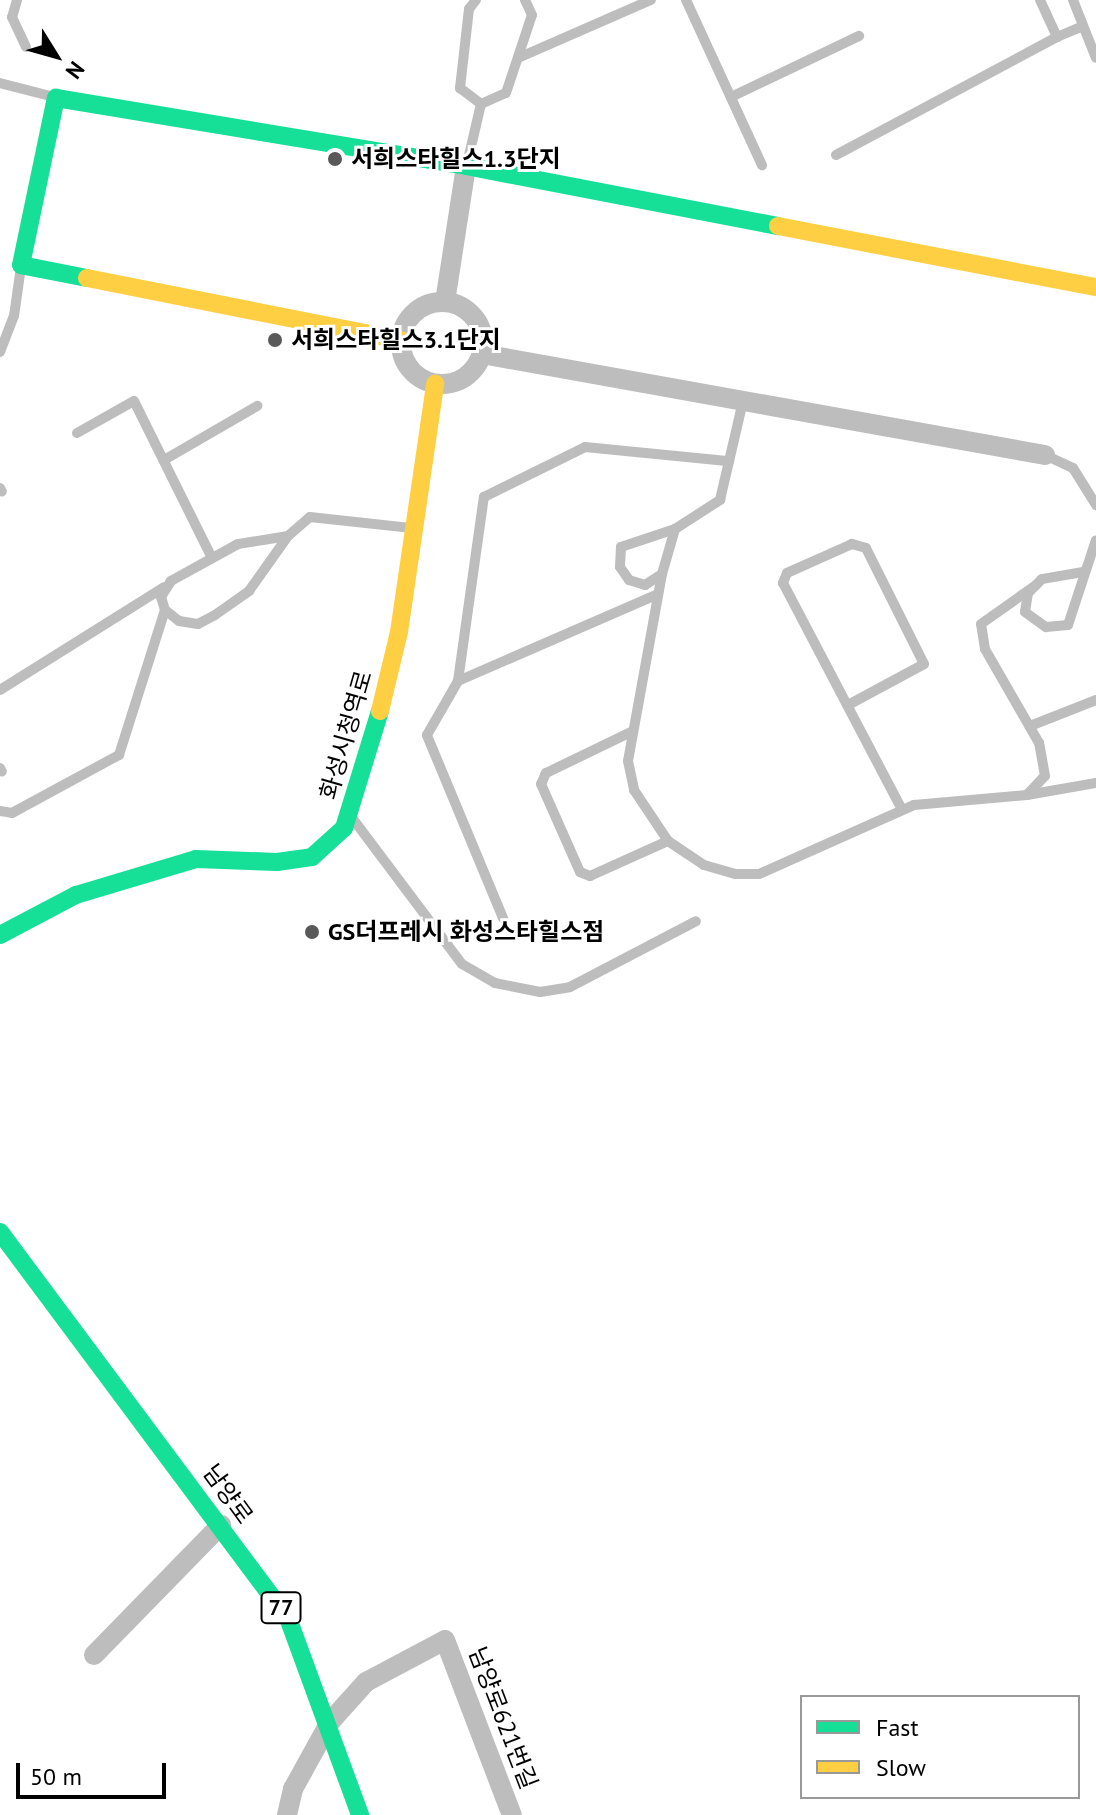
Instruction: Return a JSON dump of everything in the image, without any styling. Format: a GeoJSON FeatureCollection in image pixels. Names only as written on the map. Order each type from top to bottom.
{"type":"FeatureCollection","features":[{"type":"Feature","properties":{"kind":"street"},"geometry":{"type":"LineString","coordinates":[[401,340],[21,265],[56,98],[466,166],[1096,287]]}},
{"type":"Feature","properties":{"kind":"street"},"geometry":{"type":"LineString","coordinates":[[445,302],[466,166]]}},
{"type":"Feature","properties":{"kind":"street"},"geometry":{"type":"LineString","coordinates":[[445,302],[474,316],[482,332],[482,354],[461,380],[435,384],[405,362],[401,340],[416,312],[445,302]]}},
{"type":"Feature","properties":{"kind":"street"},"geometry":{"type":"LineString","coordinates":[[482,354],[1045,455]]}},
{"type":"Feature","properties":{"kind":"street","name":"화성시청역로"},"geometry":{"type":"LineString","coordinates":[[0,935],[76,895],[196,859],[277,862],[312,857],[344,828],[364,776],[399,632],[435,384]]}},
{"type":"Feature","properties":{"kind":"street","name":"남양로"},"geometry":{"type":"LineString","coordinates":[[0,1232],[288,1618],[330,1722],[360,1815]]}},
{"type":"Feature","properties":{"kind":"street"},"geometry":{"type":"LineString","coordinates":[[94,1655],[221,1525]]}},
{"type":"Feature","properties":{"kind":"street","name":"남양로621번길"},"geometry":{"type":"LineString","coordinates":[[330,1722],[366,1682],[445,1640],[512,1815]]}},
{"type":"Feature","properties":{"kind":"street"},"geometry":{"type":"LineString","coordinates":[[287,1815],[293,1789],[330,1722]]}},
{"type":"Feature","properties":{"kind":"lane"},"geometry":{"type":"LineString","coordinates":[[17,0],[12,17],[26,47]]}},
{"type":"Feature","properties":{"kind":"lane"},"geometry":{"type":"LineString","coordinates":[[476,0],[469,9],[460,88],[481,104]]}},
{"type":"Feature","properties":{"kind":"lane"},"geometry":{"type":"LineString","coordinates":[[481,104],[506,93],[532,15],[525,0]]}},
{"type":"Feature","properties":{"kind":"lane"},"geometry":{"type":"LineString","coordinates":[[518,58],[651,0]]}},
{"type":"Feature","properties":{"kind":"lane"},"geometry":{"type":"LineString","coordinates":[[686,0],[762,165]]}},
{"type":"Feature","properties":{"kind":"lane"},"geometry":{"type":"LineString","coordinates":[[1040,0],[1057,37]]}},
{"type":"Feature","properties":{"kind":"lane"},"geometry":{"type":"LineString","coordinates":[[1073,0],[1096,58]]}},
{"type":"Feature","properties":{"kind":"lane"},"geometry":{"type":"LineString","coordinates":[[836,155],[1083,26]]}},
{"type":"Feature","properties":{"kind":"lane"},"geometry":{"type":"LineString","coordinates":[[731,97],[859,36]]}},
{"type":"Feature","properties":{"kind":"lane"},"geometry":{"type":"LineString","coordinates":[[0,83],[56,98]]}},
{"type":"Feature","properties":{"kind":"lane"},"geometry":{"type":"LineString","coordinates":[[466,166],[481,104]]}},
{"type":"Feature","properties":{"kind":"lane"},"geometry":{"type":"LineString","coordinates":[[0,352],[4,321],[21,265]]}},
{"type":"Feature","properties":{"kind":"lane"},"geometry":{"type":"LineString","coordinates":[[77,433],[134,401],[212,558]]}},
{"type":"Feature","properties":{"kind":"lane"},"geometry":{"type":"LineString","coordinates":[[662,574],[645,585],[629,580],[620,567],[621,547],[675,529],[720,500],[743,401]]}},
{"type":"Feature","properties":{"kind":"lane"},"geometry":{"type":"LineString","coordinates":[[164,460],[257,406]]}},
{"type":"Feature","properties":{"kind":"lane"},"geometry":{"type":"LineString","coordinates":[[503,918],[427,735],[458,681],[484,497],[585,447],[729,461]]}},
{"type":"Feature","properties":{"kind":"lane"},"geometry":{"type":"LineString","coordinates":[[1045,455],[1073,468],[1096,505]]}},
{"type":"Feature","properties":{"kind":"lane"},"geometry":{"type":"LineString","coordinates":[[165,610],[179,621],[198,624],[215,615],[249,591],[288,536],[310,517],[342,516],[414,528]]}},
{"type":"Feature","properties":{"kind":"lane"},"geometry":{"type":"LineString","coordinates":[[675,529],[662,574],[628,761],[634,790],[668,841],[704,865],[759,874],[902,810],[936,800],[1027,795],[1096,783]]}},
{"type":"Feature","properties":{"kind":"lane"},"geometry":{"type":"LineString","coordinates":[[0,690],[238,544],[288,536]]}},
{"type":"Feature","properties":{"kind":"lane"},"geometry":{"type":"LineString","coordinates":[[1083,572],[1042,579],[1028,593],[1025,612],[1046,627],[1068,625],[1096,540]]}},
{"type":"Feature","properties":{"kind":"lane"},"geometry":{"type":"LineString","coordinates":[[848,705],[924,664],[866,548],[852,544],[787,573],[783,583],[902,810]]}},
{"type":"Feature","properties":{"kind":"lane"},"geometry":{"type":"LineString","coordinates":[[0,811],[12,813],[119,755],[165,610],[161,597],[169,584]]}},
{"type":"Feature","properties":{"kind":"lane"},"geometry":{"type":"LineString","coordinates":[[1027,795],[1045,776],[1039,743],[985,649],[981,624],[1036,585]]}},
{"type":"Feature","properties":{"kind":"lane"},"geometry":{"type":"LineString","coordinates":[[458,681],[658,594]]}},
{"type":"Feature","properties":{"kind":"lane"},"geometry":{"type":"LineString","coordinates":[[1030,726],[1096,700]]}},
{"type":"Feature","properties":{"kind":"lane"},"geometry":{"type":"LineString","coordinates":[[633,731],[546,773],[541,784],[580,872],[590,876],[668,841]]}},
{"type":"Feature","properties":{"kind":"lane"},"geometry":{"type":"LineString","coordinates":[[349,814],[462,964],[495,983],[540,992],[570,987],[696,921]]}},
{"type":"Feature","properties":{"kind":"traffic: fast"},"geometry":{"type":"LineString","coordinates":[[87,278],[21,265],[56,98],[466,166],[778,226]]}},
{"type":"Feature","properties":{"kind":"traffic: fast"},"geometry":{"type":"LineString","coordinates":[[0,935],[76,895],[196,859],[277,862],[312,857],[344,828],[380,711]]}},
{"type":"Feature","properties":{"kind":"traffic: fast"},"geometry":{"type":"LineString","coordinates":[[0,1232],[288,1618],[360,1815]]}},
{"type":"Feature","properties":{"kind":"traffic: slow"},"geometry":{"type":"LineString","coordinates":[[778,226],[1096,287]]}},
{"type":"Feature","properties":{"kind":"traffic: slow"},"geometry":{"type":"LineString","coordinates":[[87,278],[401,340]]}},
{"type":"Feature","properties":{"kind":"traffic: slow"},"geometry":{"type":"LineString","coordinates":[[380,711],[399,632],[435,384]]}},
{"type":"Feature","properties":{"kind":"place","name":"서희스타힐스1.3단지"},"geometry":{"type":"Point","coordinates":[335,159]}},
{"type":"Feature","properties":{"kind":"place","name":"서희스타힐스3.1단지"},"geometry":{"type":"Point","coordinates":[275,340]}},
{"type":"Feature","properties":{"kind":"place","name":"GS더프레시 화성스타힐스점"},"geometry":{"type":"Point","coordinates":[312,932]}}]}
